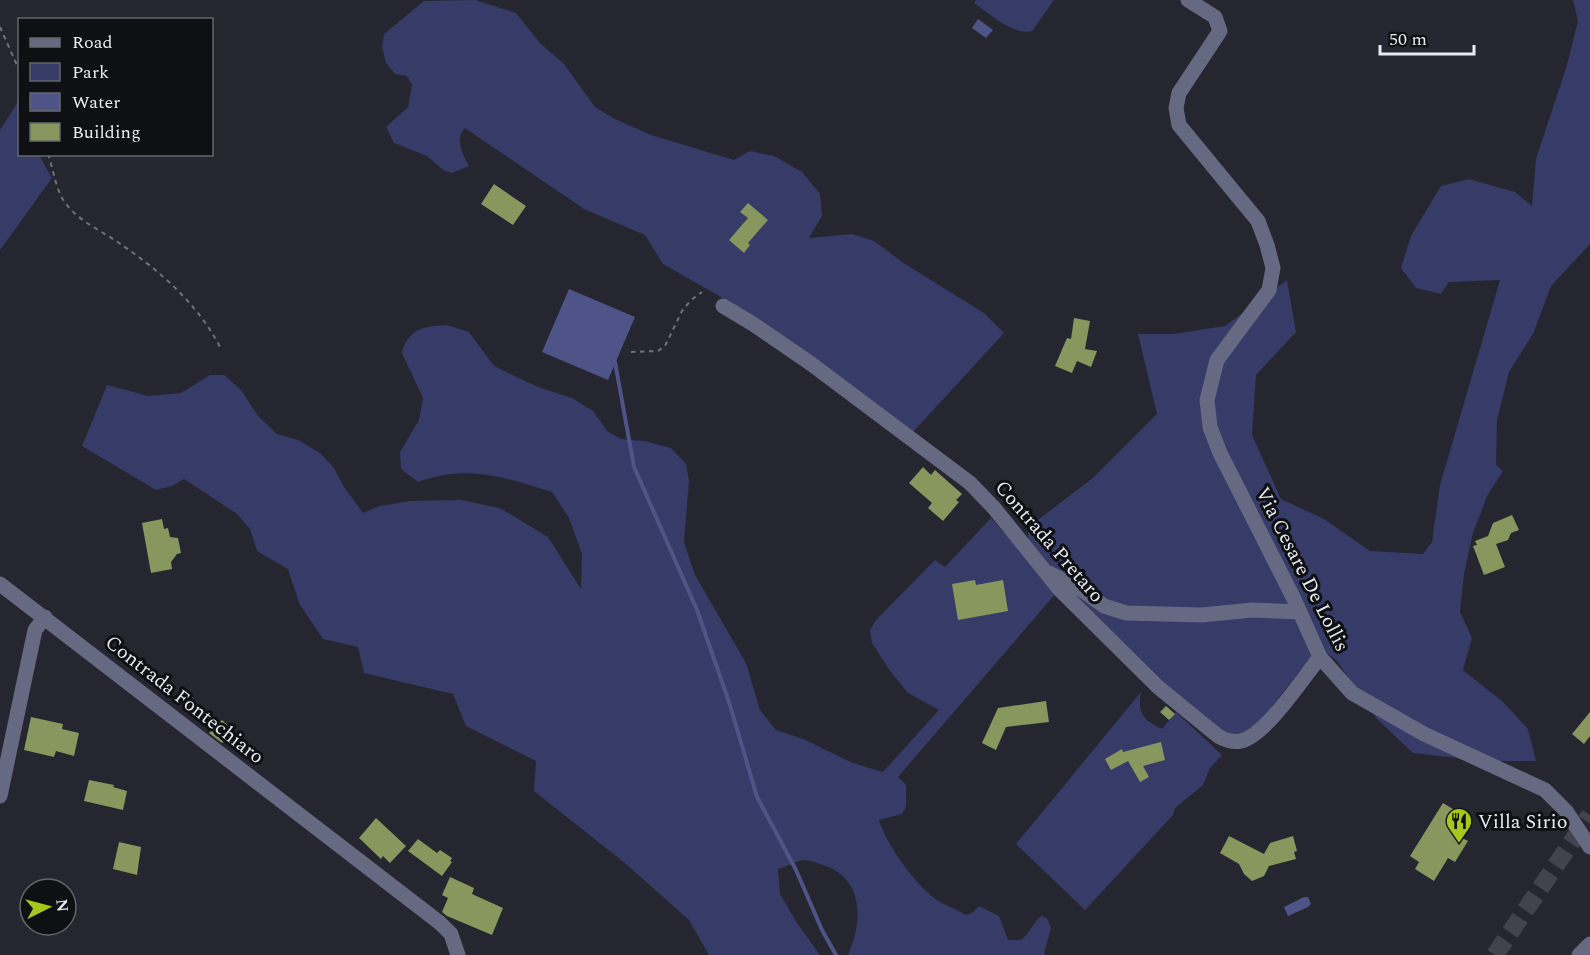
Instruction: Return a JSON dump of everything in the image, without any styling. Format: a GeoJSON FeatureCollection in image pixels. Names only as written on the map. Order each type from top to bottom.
{"type":"FeatureCollection","features":[{"type":"Feature","properties":{"kind":"street","name":"Via Cesare De Lollis"},"geometry":{"type":"LineString","coordinates":[[1188,0],[1215,17],[1220,31],[1179,93],[1176,108],[1179,125],[1258,221],[1268,245],[1273,268],[1269,290],[1217,360],[1207,400],[1210,426],[1220,453],[1320,657],[1352,693],[1424,734],[1545,790],[1566,811],[1590,847]]}},
{"type":"Feature","properties":{"kind":"street","name":"Contrada Pretaro"},"geometry":{"type":"LineString","coordinates":[[723,306],[810,363],[970,483],[994,508],[1060,590],[1158,687],[1218,736],[1228,741],[1239,742],[1261,730],[1320,657]]}},
{"type":"Feature","properties":{"kind":"street"},"geometry":{"type":"LineString","coordinates":[[1046,572],[1082,590],[1104,606],[1126,613],[1202,615],[1252,610],[1299,612]]}},
{"type":"Feature","properties":{"kind":"street","name":"Contrada Fontechiaro"},"geometry":{"type":"LineString","coordinates":[[0,584],[440,923],[451,934],[458,955]]}},
{"type":"Feature","properties":{"kind":"street"},"geometry":{"type":"LineString","coordinates":[[0,796],[35,630],[45,617]]}},
{"type":"Feature","properties":{"kind":"street"},"geometry":{"type":"LineString","coordinates":[[1579,955],[1590,944]]}},
{"type":"Feature","properties":{"kind":"path"},"geometry":{"type":"LineString","coordinates":[[0,27],[18,68]]}},
{"type":"Feature","properties":{"kind":"path"},"geometry":{"type":"LineString","coordinates":[[49,156],[61,196],[69,207],[79,217],[142,260],[180,293],[203,317],[220,347]]}},
{"type":"Feature","properties":{"kind":"path"},"geometry":{"type":"LineString","coordinates":[[631,352],[658,351],[665,346],[682,311],[702,292]]}},
{"type":"Feature","properties":{"kind":"green space"},"geometry":{"type":"Polygon","coordinates":[[[475,0],[516,13],[540,43],[564,64],[595,107],[615,119],[651,135],[734,160],[750,151],[774,156],[802,172],[820,194],[822,216],[809,238],[852,234],[874,241],[905,264],[984,313],[1004,333],[913,432],[749,313],[663,264],[645,235],[584,209],[465,128],[460,142],[469,166],[452,173],[443,170],[427,156],[394,143],[386,127],[408,107],[412,85],[407,76],[395,74],[386,63],[382,47],[384,34],[424,1],[475,0]]]}},
{"type":"Feature","properties":{"kind":"green space"},"geometry":{"type":"Polygon","coordinates":[[[976,0],[1054,0],[1032,31],[1025,32],[1002,23],[974,3],[976,0]]]}},
{"type":"Feature","properties":{"kind":"green space"},"geometry":{"type":"Polygon","coordinates":[[[1573,0],[1590,0],[1590,244],[1551,286],[1533,334],[1509,372],[1497,420],[1496,465],[1503,471],[1487,496],[1473,533],[1464,574],[1460,612],[1472,638],[1463,670],[1503,702],[1528,729],[1536,761],[1485,761],[1413,753],[1377,719],[1337,661],[1308,638],[1314,653],[1252,732],[1236,734],[1219,728],[1173,693],[1063,585],[1057,569],[1044,562],[1034,552],[1028,540],[1030,526],[1094,477],[1157,414],[1138,334],[1173,334],[1225,326],[1287,280],[1296,332],[1256,375],[1252,435],[1281,499],[1324,519],[1370,551],[1423,554],[1432,542],[1440,485],[1500,280],[1449,282],[1441,294],[1416,288],[1401,268],[1411,236],[1441,186],[1469,179],[1515,192],[1532,206],[1536,159],[1567,65],[1578,21],[1573,0]]]}},
{"type":"Feature","properties":{"kind":"green space"},"geometry":{"type":"Polygon","coordinates":[[[18,102],[18,156],[40,156],[52,178],[0,250],[0,130],[18,102]]]}},
{"type":"Feature","properties":{"kind":"green space"},"geometry":{"type":"Polygon","coordinates":[[[447,325],[469,332],[494,366],[538,387],[572,398],[593,411],[607,431],[621,439],[644,441],[671,448],[686,464],[689,481],[684,542],[695,575],[746,663],[760,710],[776,730],[803,739],[853,763],[883,772],[939,710],[908,693],[872,643],[870,630],[876,620],[935,560],[945,567],[991,518],[1057,592],[898,777],[906,785],[906,806],[902,814],[879,820],[888,841],[903,864],[920,885],[940,902],[966,915],[979,906],[999,916],[1008,940],[1021,940],[1041,916],[1047,918],[1051,928],[1044,953],[1046,955],[848,955],[853,942],[857,915],[853,890],[836,871],[804,860],[778,869],[780,894],[820,955],[709,955],[689,920],[626,864],[534,791],[536,761],[466,726],[453,694],[364,673],[358,647],[323,639],[299,603],[288,569],[257,551],[250,529],[237,514],[184,479],[172,486],[156,490],[82,446],[107,385],[148,396],[181,393],[210,375],[224,375],[241,390],[258,416],[277,434],[298,440],[320,453],[334,468],[344,487],[363,513],[380,506],[410,501],[461,500],[500,508],[548,537],[581,589],[582,554],[569,518],[552,492],[502,477],[470,473],[453,474],[418,482],[401,469],[400,452],[419,420],[423,398],[402,353],[408,338],[413,333],[432,326],[447,325]]]}},
{"type":"Feature","properties":{"kind":"green space"},"geometry":{"type":"Polygon","coordinates":[[[1141,692],[1141,711],[1146,719],[1162,729],[1176,712],[1222,755],[1210,768],[1203,785],[1175,808],[1173,815],[1085,910],[1016,844],[1141,692]]]}},
{"type":"Feature","properties":{"kind":"water"},"geometry":{"type":"Polygon","coordinates":[[[978,19],[993,30],[986,38],[972,28],[978,19]]]}},
{"type":"Feature","properties":{"kind":"water"},"geometry":{"type":"Polygon","coordinates":[[[569,289],[635,317],[608,380],[542,352],[569,289]]]}},
{"type":"Feature","properties":{"kind":"water"},"geometry":{"type":"Polygon","coordinates":[[[1308,897],[1311,904],[1288,916],[1284,907],[1308,897]]]}},
{"type":"Feature","properties":{"kind":"building"},"geometry":{"type":"Polygon","coordinates":[[[494,184],[526,206],[513,225],[481,204],[494,184]]]}},
{"type":"Feature","properties":{"kind":"building"},"geometry":{"type":"Polygon","coordinates":[[[748,203],[768,220],[748,243],[750,245],[744,253],[729,240],[748,218],[740,212],[748,203]]]}},
{"type":"Feature","properties":{"kind":"building"},"geometry":{"type":"Polygon","coordinates":[[[1074,318],[1090,321],[1085,349],[1097,351],[1091,367],[1077,361],[1072,373],[1055,366],[1067,338],[1071,339],[1074,318]]]}},
{"type":"Feature","properties":{"kind":"building"},"geometry":{"type":"Polygon","coordinates":[[[923,467],[931,475],[935,470],[962,494],[956,500],[959,502],[943,521],[928,508],[932,503],[909,483],[923,467]]]}},
{"type":"Feature","properties":{"kind":"building"},"geometry":{"type":"Polygon","coordinates":[[[1512,515],[1519,530],[1511,533],[1508,540],[1496,544],[1505,567],[1484,575],[1473,546],[1477,545],[1475,541],[1488,536],[1493,523],[1512,515]]]}},
{"type":"Feature","properties":{"kind":"building"},"geometry":{"type":"Polygon","coordinates":[[[162,519],[164,529],[168,528],[170,537],[178,538],[181,553],[177,554],[171,562],[172,569],[151,573],[142,523],[162,519]]]}},
{"type":"Feature","properties":{"kind":"building"},"geometry":{"type":"Polygon","coordinates":[[[975,580],[976,585],[1003,580],[1008,611],[958,620],[952,584],[975,580]]]}},
{"type":"Feature","properties":{"kind":"building"},"geometry":{"type":"Polygon","coordinates":[[[1046,701],[1049,722],[1006,727],[996,750],[982,743],[998,708],[1046,701]]]}},
{"type":"Feature","properties":{"kind":"building"},"geometry":{"type":"Polygon","coordinates":[[[1166,706],[1175,714],[1169,720],[1160,712],[1166,706]]]}},
{"type":"Feature","properties":{"kind":"building"},"geometry":{"type":"Polygon","coordinates":[[[1590,712],[1590,736],[1584,744],[1572,734],[1590,712]]]}},
{"type":"Feature","properties":{"kind":"building"},"geometry":{"type":"Polygon","coordinates":[[[31,717],[63,724],[62,729],[79,733],[74,756],[56,751],[54,757],[24,750],[31,717]]]}},
{"type":"Feature","properties":{"kind":"building"},"geometry":{"type":"Polygon","coordinates":[[[222,720],[233,730],[222,743],[209,733],[222,720]]]}},
{"type":"Feature","properties":{"kind":"building"},"geometry":{"type":"Polygon","coordinates":[[[1161,742],[1165,760],[1143,766],[1149,777],[1140,782],[1128,761],[1111,770],[1105,759],[1122,749],[1123,752],[1161,742]]]}},
{"type":"Feature","properties":{"kind":"building"},"geometry":{"type":"Polygon","coordinates":[[[89,780],[114,785],[113,787],[127,791],[123,810],[84,801],[89,780]]]}},
{"type":"Feature","properties":{"kind":"building"},"geometry":{"type":"Polygon","coordinates":[[[1443,803],[1469,819],[1458,836],[1468,841],[1455,862],[1448,858],[1434,881],[1415,869],[1419,862],[1410,856],[1443,803]]]}},
{"type":"Feature","properties":{"kind":"building"},"geometry":{"type":"Polygon","coordinates":[[[376,818],[406,846],[390,863],[383,856],[381,859],[359,838],[376,818]]]}},
{"type":"Feature","properties":{"kind":"building"},"geometry":{"type":"Polygon","coordinates":[[[1229,836],[1264,854],[1270,843],[1293,836],[1297,851],[1294,852],[1296,859],[1269,866],[1264,876],[1252,881],[1244,874],[1239,864],[1220,853],[1229,836]]]}},
{"type":"Feature","properties":{"kind":"building"},"geometry":{"type":"Polygon","coordinates":[[[418,839],[437,853],[440,850],[452,858],[450,861],[452,862],[442,876],[408,851],[418,839]]]}},
{"type":"Feature","properties":{"kind":"building"},"geometry":{"type":"Polygon","coordinates":[[[119,842],[141,847],[137,875],[113,869],[119,842]]]}},
{"type":"Feature","properties":{"kind":"building"},"geometry":{"type":"Polygon","coordinates":[[[450,877],[474,888],[472,894],[503,908],[492,935],[442,912],[448,898],[442,895],[450,877]]]}},
{"type":"Feature","properties":{"kind":"waterway"},"geometry":{"type":"LineString","coordinates":[[615,362],[634,467],[697,610],[729,702],[757,797],[796,870],[822,930],[836,955]]}},
{"type":"Feature","properties":{"kind":"tunnel"},"geometry":{"type":"LineString","coordinates":[[1495,955],[1590,815]]}},
{"type":"Feature","properties":{"kind":"place","name":"Villa Sirio"},"geometry":{"type":"Point","coordinates":[1459,844]}}]}
